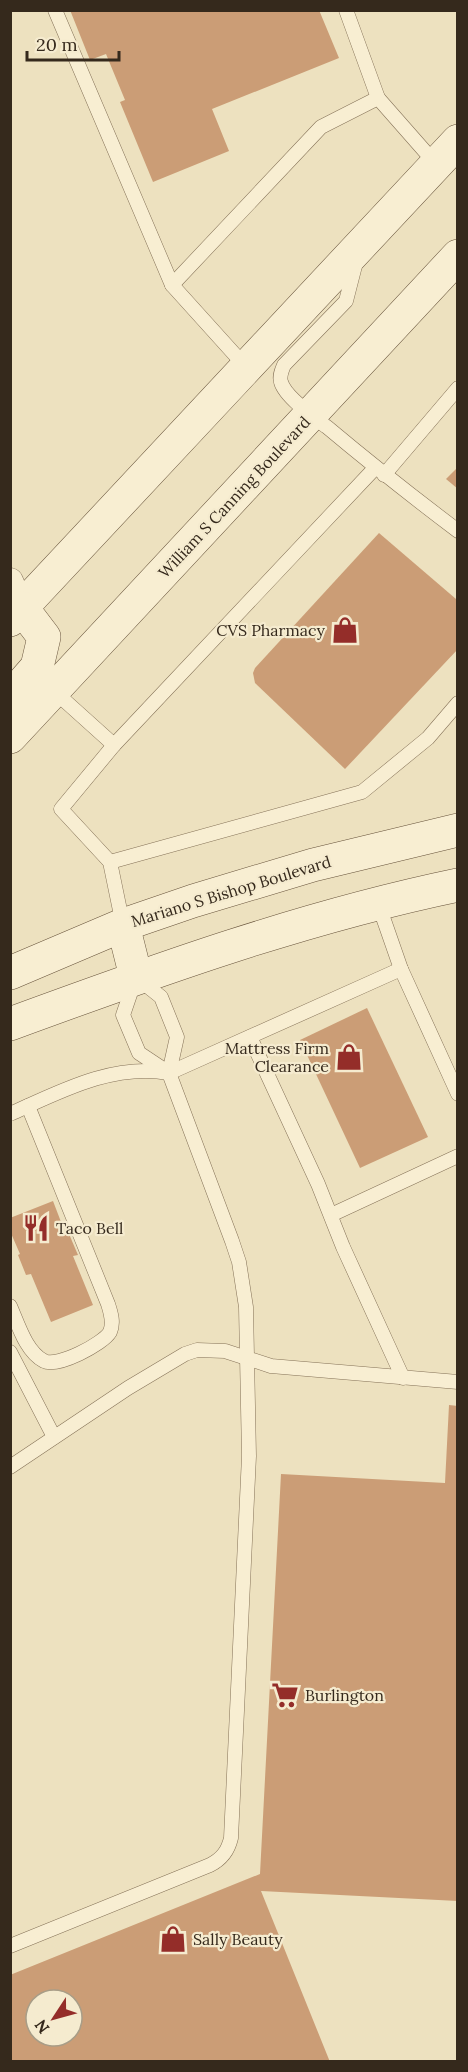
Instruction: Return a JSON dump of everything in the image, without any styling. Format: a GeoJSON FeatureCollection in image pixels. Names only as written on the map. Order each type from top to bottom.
{"type":"FeatureCollection","features":[{"type":"Feature","properties":{"kind":"main road"},"geometry":{"type":"LineString","coordinates":[[10,698],[38,667],[44,638],[14,603],[246,367],[458,141]]}},
{"type":"Feature","properties":{"kind":"main road","name":"William S Canning Boulevard"},"geometry":{"type":"LineString","coordinates":[[10,737],[458,256]]}},
{"type":"Feature","properties":{"kind":"main road","name":"Mariano S Bishop Boulevard"},"geometry":{"type":"LineString","coordinates":[[10,974],[123,925],[194,901],[303,867],[458,830]]}},
{"type":"Feature","properties":{"kind":"main road"},"geometry":{"type":"LineString","coordinates":[[10,1023],[136,977],[267,934],[378,903],[458,885]]}},
{"type":"Feature","properties":{"kind":"main road"},"geometry":{"type":"LineString","coordinates":[[123,925],[136,977]]}},
{"type":"Feature","properties":{"kind":"lane"},"geometry":{"type":"LineString","coordinates":[[55,10],[172,285],[246,367]]}},
{"type":"Feature","properties":{"kind":"lane"},"geometry":{"type":"LineString","coordinates":[[346,10],[378,98],[436,164]]}},
{"type":"Feature","properties":{"kind":"lane"},"geometry":{"type":"LineString","coordinates":[[172,285],[321,127],[378,98]]}},
{"type":"Feature","properties":{"kind":"lane"},"geometry":{"type":"LineString","coordinates":[[361,244],[346,301],[284,365],[281,372],[281,383],[286,392],[311,414],[458,531]]}},
{"type":"Feature","properties":{"kind":"lane"},"geometry":{"type":"LineString","coordinates":[[123,925],[110,862],[61,809],[114,745],[458,388]]}},
{"type":"Feature","properties":{"kind":"lane"},"geometry":{"type":"LineString","coordinates":[[54,691],[114,745]]}},
{"type":"Feature","properties":{"kind":"lane"},"geometry":{"type":"LineString","coordinates":[[110,862],[362,792],[428,738],[458,703]]}},
{"type":"Feature","properties":{"kind":"lane"},"geometry":{"type":"LineString","coordinates":[[378,903],[401,969],[458,1094]]}},
{"type":"Feature","properties":{"kind":"lane"},"geometry":{"type":"LineString","coordinates":[[10,1114],[76,1085],[115,1073],[133,1070],[169,1072],[401,969]]}},
{"type":"Feature","properties":{"kind":"lane"},"geometry":{"type":"LineString","coordinates":[[10,1946],[210,1865],[222,1857],[230,1845],[248,1494],[246,1307],[239,1262],[169,1072],[177,1037],[161,997],[136,977],[123,1015],[140,1053],[169,1072]]}},
{"type":"Feature","properties":{"kind":"lane"},"geometry":{"type":"LineString","coordinates":[[250,1036],[403,1378]]}},
{"type":"Feature","properties":{"kind":"lane"},"geometry":{"type":"LineString","coordinates":[[10,1306],[29,1345],[37,1356],[47,1362],[56,1363],[95,1346],[102,1342],[111,1330],[112,1322],[108,1304],[28,1106]]}},
{"type":"Feature","properties":{"kind":"lane"},"geometry":{"type":"LineString","coordinates":[[331,1215],[458,1156]]}},
{"type":"Feature","properties":{"kind":"lane"},"geometry":{"type":"LineString","coordinates":[[10,1467],[128,1388],[185,1354],[197,1350],[225,1351],[271,1366],[458,1382]]}},
{"type":"Feature","properties":{"kind":"lane"},"geometry":{"type":"LineString","coordinates":[[10,1352],[54,1437]]}},
{"type":"Feature","properties":{"kind":"building"},"geometry":{"type":"Polygon","coordinates":[[[70,10],[319,10],[339,58],[212,109],[229,151],[153,182],[120,102],[125,100],[106,54],[90,60],[70,10]]]}},
{"type":"Feature","properties":{"kind":"building"},"geometry":{"type":"Polygon","coordinates":[[[458,467],[458,489],[446,479],[458,467]]]}},
{"type":"Feature","properties":{"kind":"building"},"geometry":{"type":"Polygon","coordinates":[[[379,533],[456,599],[458,649],[345,769],[255,683],[253,673],[255,668],[379,533]]]}},
{"type":"Feature","properties":{"kind":"building"},"geometry":{"type":"Polygon","coordinates":[[[367,1008],[428,1137],[360,1168],[300,1040],[367,1008]]]}},
{"type":"Feature","properties":{"kind":"building"},"geometry":{"type":"Polygon","coordinates":[[[53,1201],[66,1235],[69,1234],[78,1255],[73,1256],[93,1305],[51,1322],[31,1274],[26,1275],[18,1255],[20,1254],[10,1231],[10,1218],[53,1201]]]}},
{"type":"Feature","properties":{"kind":"building"},"geometry":{"type":"Polygon","coordinates":[[[449,1405],[458,1406],[458,1901],[261,1891],[330,2062],[10,2062],[10,1975],[260,1874],[281,1474],[445,1483],[449,1405]]]}},
{"type":"Feature","properties":{"kind":"place","name":"CVS Pharmacy"},"geometry":{"type":"Point","coordinates":[345,630]}},
{"type":"Feature","properties":{"kind":"place","name":"Mattress Firm Clearance"},"geometry":{"type":"Point","coordinates":[349,1057]}},
{"type":"Feature","properties":{"kind":"place","name":"Taco Bell"},"geometry":{"type":"Point","coordinates":[36,1228]}},
{"type":"Feature","properties":{"kind":"place","name":"Burlington"},"geometry":{"type":"Point","coordinates":[285,1695]}},
{"type":"Feature","properties":{"kind":"place","name":"Sally Beauty"},"geometry":{"type":"Point","coordinates":[173,1939]}}]}
